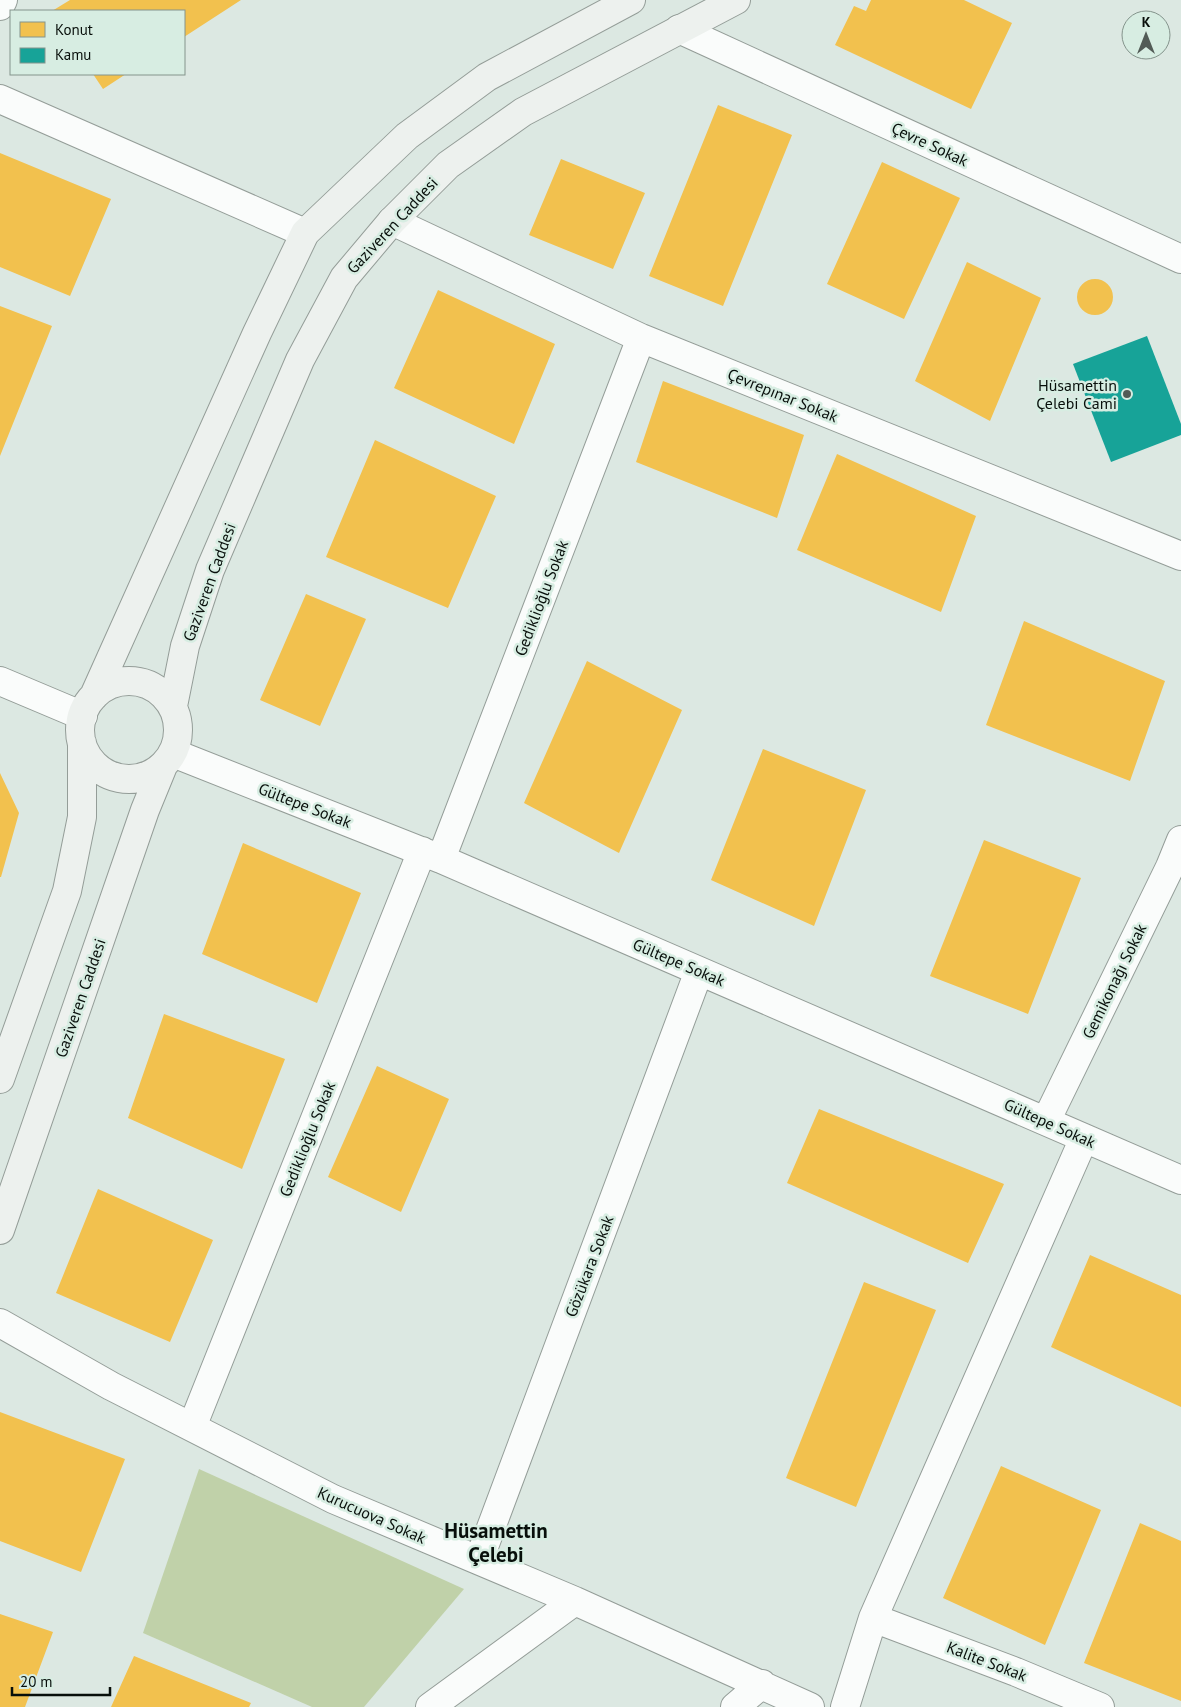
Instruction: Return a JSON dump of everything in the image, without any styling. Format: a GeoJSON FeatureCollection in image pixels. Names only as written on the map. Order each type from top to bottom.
{"type":"FeatureCollection","features":[{"type":"Feature","properties":{"kind":"main road","name":"Gaziveren Caddesi"},"geometry":{"type":"LineString","coordinates":[[173,706],[185,646],[210,570],[300,360],[344,278],[392,221],[448,165],[524,112],[736,0]]}},
{"type":"Feature","properties":{"kind":"main road"},"geometry":{"type":"LineString","coordinates":[[0,1079],[67,891],[82,817],[86,718],[257,333],[305,233],[406,136],[487,77],[619,3]]}},
{"type":"Feature","properties":{"kind":"main road"},"geometry":{"type":"LineString","coordinates":[[122,681],[137,681],[151,686],[163,694],[173,706],[178,720],[178,737],[168,760],[149,776],[132,779],[116,778],[100,770],[89,758],[86,718],[108,686],[122,681]]}},
{"type":"Feature","properties":{"kind":"main road","name":"Gaziveren Caddesi"},"geometry":{"type":"LineString","coordinates":[[0,1230],[145,810],[168,760]]}},
{"type":"Feature","properties":{"kind":"street"},"geometry":{"type":"LineString","coordinates":[[0,6],[3,0]]}},
{"type":"Feature","properties":{"kind":"street","name":"Çevre Sokak"},"geometry":{"type":"LineString","coordinates":[[678,29],[1181,258]]}},
{"type":"Feature","properties":{"kind":"street"},"geometry":{"type":"LineString","coordinates":[[0,99],[305,233]]}},
{"type":"Feature","properties":{"kind":"street","name":"Çevrepınar Sokak"},"geometry":{"type":"LineString","coordinates":[[392,221],[641,338],[1181,556]]}},
{"type":"Feature","properties":{"kind":"street","name":"Gediklioğlu Sokak"},"geometry":{"type":"LineString","coordinates":[[192,1428],[432,855],[641,338]]}},
{"type":"Feature","properties":{"kind":"street"},"geometry":{"type":"LineString","coordinates":[[0,681],[86,718]]}},
{"type":"Feature","properties":{"kind":"street","name":"Gültepe Sokak"},"geometry":{"type":"LineString","coordinates":[[168,760],[432,855],[1181,1180]]}},
{"type":"Feature","properties":{"kind":"street","name":"Gemikonağı Sokak"},"geometry":{"type":"LineString","coordinates":[[1046,1121],[1170,867],[1181,840]]}},
{"type":"Feature","properties":{"kind":"street","name":"Gözükara Sokak"},"geometry":{"type":"LineString","coordinates":[[479,1560],[700,971]]}},
{"type":"Feature","properties":{"kind":"street"},"geometry":{"type":"LineString","coordinates":[[845,1707],[873,1618],[1084,1138]]}},
{"type":"Feature","properties":{"kind":"street","name":"Kurucuova Sokak"},"geometry":{"type":"LineString","coordinates":[[0,1323],[112,1386],[333,1499],[575,1601],[810,1707]]}},
{"type":"Feature","properties":{"kind":"street"},"geometry":{"type":"LineString","coordinates":[[430,1707],[575,1601]]}},
{"type":"Feature","properties":{"kind":"street","name":"Kalite Sokak"},"geometry":{"type":"LineString","coordinates":[[873,1618],[1016,1672],[1100,1707]]}},
{"type":"Feature","properties":{"kind":"street"},"geometry":{"type":"LineString","coordinates":[[735,1707],[762,1684]]}},
{"type":"Feature","properties":{"kind":"green space"},"geometry":{"type":"Polygon","coordinates":[[[199,1469],[464,1589],[364,1707],[312,1707],[143,1633],[199,1469]]]}},
{"type":"Feature","properties":{"kind":"building: Konut"},"geometry":{"type":"Polygon","coordinates":[[[70,0],[241,0],[185,36],[185,10],[54,10],[70,0]]]}},
{"type":"Feature","properties":{"kind":"building: Konut"},"geometry":{"type":"Polygon","coordinates":[[[871,0],[964,0],[1012,23],[971,109],[835,45],[854,6],[866,11],[871,0]]]}},
{"type":"Feature","properties":{"kind":"building: Konut"},"geometry":{"type":"Polygon","coordinates":[[[94,75],[124,75],[103,89],[94,75]]]}},
{"type":"Feature","properties":{"kind":"building: Konut"},"geometry":{"type":"Polygon","coordinates":[[[718,105],[792,135],[723,306],[649,276],[718,105]]]}},
{"type":"Feature","properties":{"kind":"building: Konut"},"geometry":{"type":"Polygon","coordinates":[[[0,153],[111,199],[70,296],[0,267],[0,153]]]}},
{"type":"Feature","properties":{"kind":"building: Konut"},"geometry":{"type":"Polygon","coordinates":[[[561,159],[645,193],[613,269],[529,235],[561,159]]]}},
{"type":"Feature","properties":{"kind":"building: Konut"},"geometry":{"type":"Polygon","coordinates":[[[882,162],[960,198],[904,319],[827,284],[882,162]]]}},
{"type":"Feature","properties":{"kind":"building: Konut"},"geometry":{"type":"Polygon","coordinates":[[[967,262],[1041,298],[990,421],[915,381],[967,262]]]}},
{"type":"Feature","properties":{"kind":"building: Konut"},"geometry":{"type":"Polygon","coordinates":[[[1095,279],[1102,280],[1108,284],[1112,290],[1112,304],[1108,310],[1102,314],[1095,315],[1088,314],[1082,310],[1078,304],[1077,297],[1078,290],[1082,284],[1088,280],[1095,279]]]}},
{"type":"Feature","properties":{"kind":"building: Konut"},"geometry":{"type":"Polygon","coordinates":[[[438,290],[555,344],[514,444],[394,388],[438,290]]]}},
{"type":"Feature","properties":{"kind":"building: Konut"},"geometry":{"type":"Polygon","coordinates":[[[0,306],[52,326],[0,456],[0,306]]]}},
{"type":"Feature","properties":{"kind":"building: Konut"},"geometry":{"type":"Polygon","coordinates":[[[663,381],[804,435],[777,518],[636,462],[663,381]]]}},
{"type":"Feature","properties":{"kind":"building: Konut"},"geometry":{"type":"Polygon","coordinates":[[[375,440],[496,496],[448,608],[326,557],[375,440]]]}},
{"type":"Feature","properties":{"kind":"building: Konut"},"geometry":{"type":"Polygon","coordinates":[[[837,454],[976,516],[941,612],[797,550],[837,454]]]}},
{"type":"Feature","properties":{"kind":"building: Konut"},"geometry":{"type":"Polygon","coordinates":[[[306,594],[366,619],[320,726],[260,700],[306,594]]]}},
{"type":"Feature","properties":{"kind":"building: Konut"},"geometry":{"type":"Polygon","coordinates":[[[1024,621],[1165,681],[1130,781],[986,725],[1024,621]]]}},
{"type":"Feature","properties":{"kind":"building: Konut"},"geometry":{"type":"Polygon","coordinates":[[[587,661],[682,710],[619,853],[524,803],[587,661]]]}},
{"type":"Feature","properties":{"kind":"building: Konut"},"geometry":{"type":"Polygon","coordinates":[[[763,749],[866,790],[814,926],[711,880],[763,749]]]}},
{"type":"Feature","properties":{"kind":"building: Konut"},"geometry":{"type":"Polygon","coordinates":[[[0,773],[19,813],[1,877],[0,877],[0,773]]]}},
{"type":"Feature","properties":{"kind":"building: Konut"},"geometry":{"type":"Polygon","coordinates":[[[984,840],[1081,878],[1028,1014],[930,976],[984,840]]]}},
{"type":"Feature","properties":{"kind":"building: Konut"},"geometry":{"type":"Polygon","coordinates":[[[243,843],[361,893],[317,1003],[202,954],[243,843]]]}},
{"type":"Feature","properties":{"kind":"building: Konut"},"geometry":{"type":"Polygon","coordinates":[[[164,1014],[285,1059],[242,1169],[128,1118],[164,1014]]]}},
{"type":"Feature","properties":{"kind":"building: Konut"},"geometry":{"type":"Polygon","coordinates":[[[377,1066],[449,1099],[401,1212],[328,1177],[377,1066]]]}},
{"type":"Feature","properties":{"kind":"building: Konut"},"geometry":{"type":"Polygon","coordinates":[[[819,1109],[1004,1184],[968,1263],[787,1183],[819,1109]]]}},
{"type":"Feature","properties":{"kind":"building: Konut"},"geometry":{"type":"Polygon","coordinates":[[[98,1189],[213,1240],[170,1342],[56,1293],[98,1189]]]}},
{"type":"Feature","properties":{"kind":"building: Konut"},"geometry":{"type":"Polygon","coordinates":[[[1090,1255],[1181,1295],[1181,1407],[1051,1347],[1090,1255]]]}},
{"type":"Feature","properties":{"kind":"building: Konut"},"geometry":{"type":"Polygon","coordinates":[[[864,1282],[936,1310],[856,1507],[786,1478],[864,1282]]]}},
{"type":"Feature","properties":{"kind":"building: Konut"},"geometry":{"type":"Polygon","coordinates":[[[0,1412],[125,1459],[81,1572],[0,1541],[0,1412]]]}},
{"type":"Feature","properties":{"kind":"building: Konut"},"geometry":{"type":"Polygon","coordinates":[[[1001,1466],[1101,1510],[1045,1645],[943,1598],[1001,1466]]]}},
{"type":"Feature","properties":{"kind":"building: Konut"},"geometry":{"type":"Polygon","coordinates":[[[1140,1523],[1181,1541],[1181,1701],[1084,1663],[1140,1523]]]}},
{"type":"Feature","properties":{"kind":"building: Konut"},"geometry":{"type":"Polygon","coordinates":[[[0,1614],[53,1632],[25,1707],[0,1707],[0,1614]]]}},
{"type":"Feature","properties":{"kind":"building: Konut"},"geometry":{"type":"Polygon","coordinates":[[[134,1656],[251,1703],[249,1707],[111,1707],[134,1656]]]}},
{"type":"Feature","properties":{"kind":"building: Kamu","name":"Hüsamettin Çelebi Cami"},"geometry":{"type":"Polygon","coordinates":[[[1147,336],[1181,424],[1181,435],[1111,462],[1073,364],[1147,336]]]}},
{"type":"Feature","properties":{"kind":"place","name":"Hüsamettin Çelebi Cami"},"geometry":{"type":"Point","coordinates":[1127,394]}},
{"type":"Feature","properties":{"kind":"district","name":"Hüsamettin Çelebi"},"geometry":{"type":"Point","coordinates":[496,1543]}}]}
